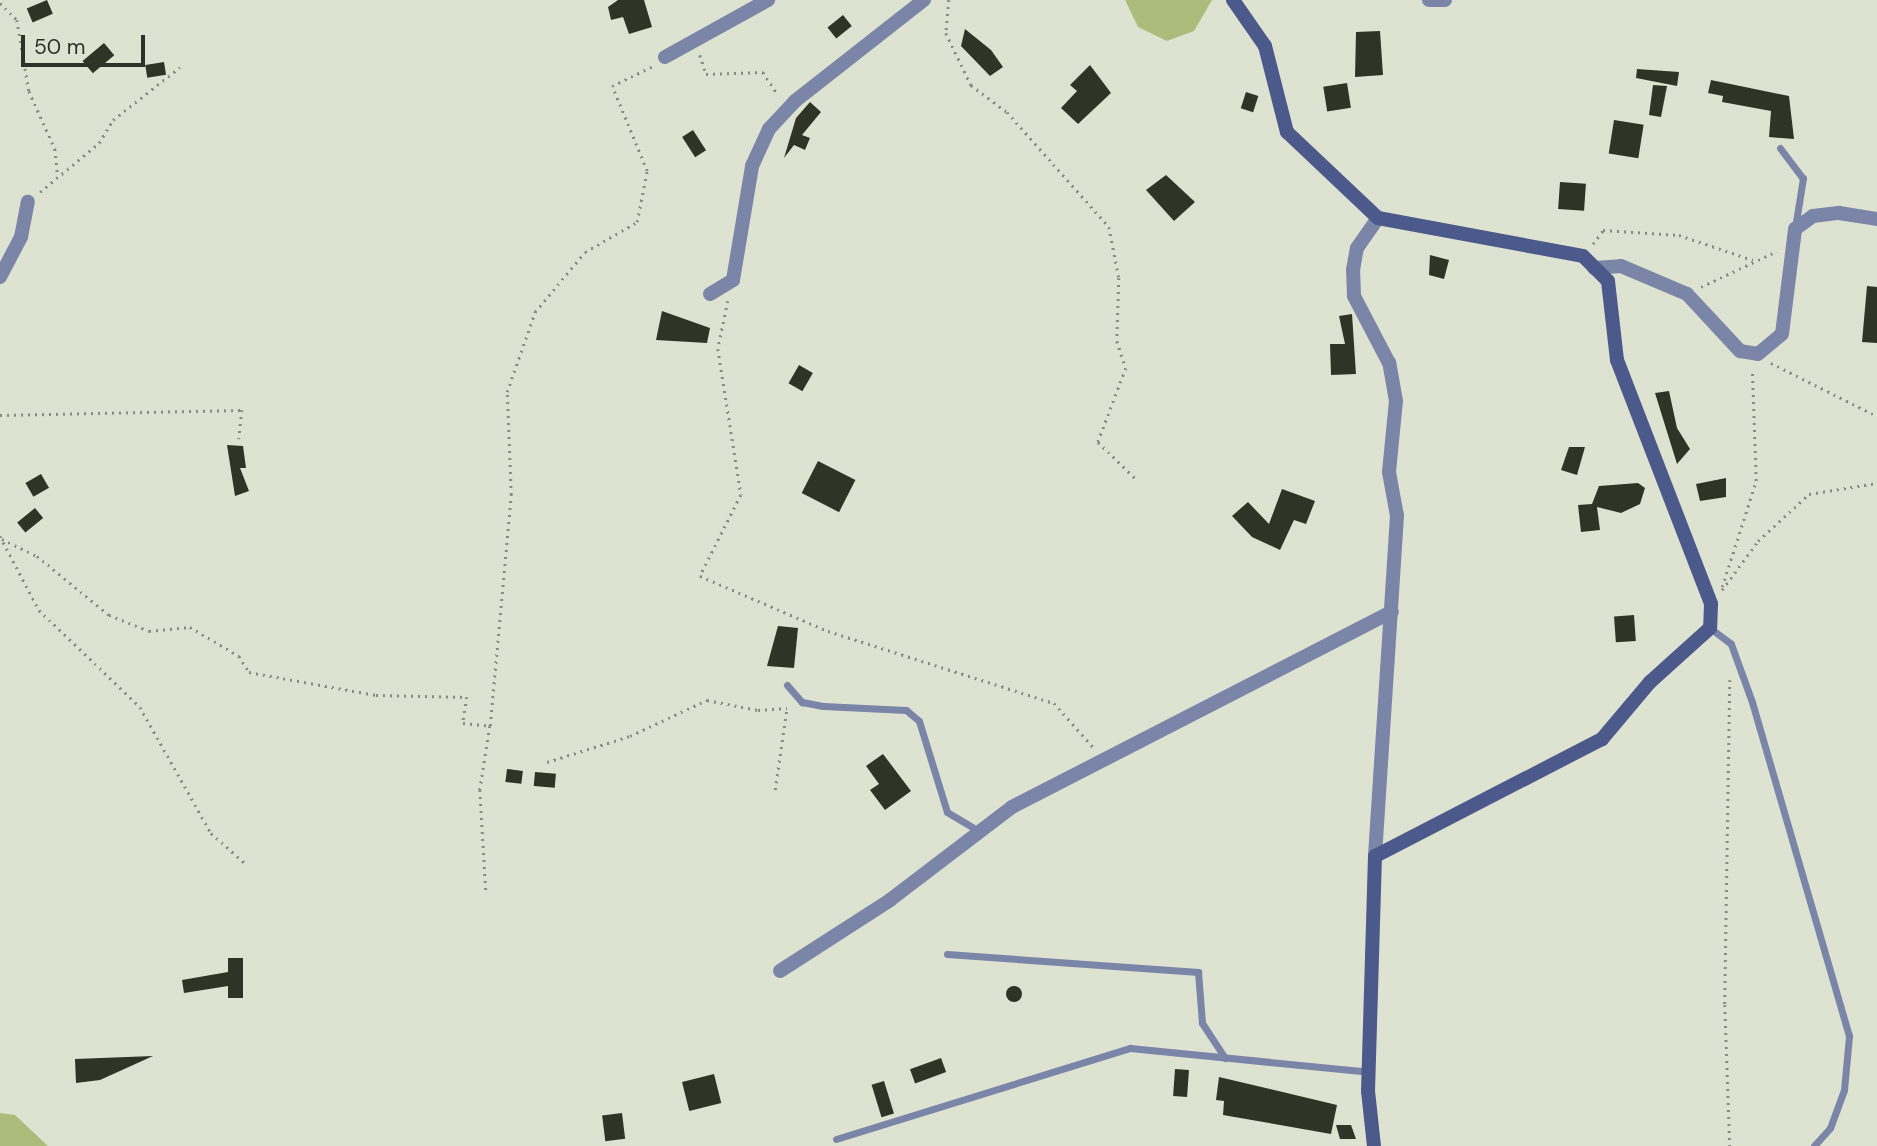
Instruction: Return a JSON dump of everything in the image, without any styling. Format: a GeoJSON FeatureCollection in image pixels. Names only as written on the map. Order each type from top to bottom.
{"type":"FeatureCollection","features":[{"type":"Feature","properties":{"kind":"street"},"geometry":{"type":"LineString","coordinates":[[664,57],[694,43],[768,0]]}},
{"type":"Feature","properties":{"kind":"street"},"geometry":{"type":"LineString","coordinates":[[710,295],[733,280],[752,166],[787,110],[924,0]]}},
{"type":"Feature","properties":{"kind":"street"},"geometry":{"type":"LineString","coordinates":[[1233,0],[1265,46],[1287,132],[1378,218],[1583,257],[1608,281],[1617,360],[1711,604],[1710,628],[1650,682],[1602,739],[1375,856]]}},
{"type":"Feature","properties":{"kind":"street"},"geometry":{"type":"LineString","coordinates":[[1429,0],[1445,0]]}},
{"type":"Feature","properties":{"kind":"street"},"geometry":{"type":"LineString","coordinates":[[0,276],[21,237],[28,202]]}},
{"type":"Feature","properties":{"kind":"street"},"geometry":{"type":"LineString","coordinates":[[1594,268],[1621,266],[1687,295],[1740,351],[1758,354],[1782,334],[1795,229],[1813,216],[1839,213],[1877,219]]}},
{"type":"Feature","properties":{"kind":"street"},"geometry":{"type":"LineString","coordinates":[[1374,1146],[1370,1072],[1375,856],[1397,516],[1389,472],[1396,401],[1389,363],[1354,296],[1353,270],[1357,248],[1378,218]]}},
{"type":"Feature","properties":{"kind":"street"},"geometry":{"type":"LineString","coordinates":[[780,971],[890,900],[1012,807],[1392,612]]}},
{"type":"Feature","properties":{"kind":"lane"},"geometry":{"type":"LineString","coordinates":[[1780,148],[1803,178],[1795,229]]}},
{"type":"Feature","properties":{"kind":"lane"},"geometry":{"type":"LineString","coordinates":[[1710,628],[1731,645],[1752,702],[1849,1035],[1844,1090],[1830,1128],[1814,1146]]}},
{"type":"Feature","properties":{"kind":"lane"},"geometry":{"type":"LineString","coordinates":[[787,685],[794,693],[823,706],[906,710],[919,721],[947,812],[980,831]]}},
{"type":"Feature","properties":{"kind":"lane"},"geometry":{"type":"LineString","coordinates":[[947,954],[1198,972],[1202,1023],[1225,1058]]}},
{"type":"Feature","properties":{"kind":"lane"},"geometry":{"type":"LineString","coordinates":[[836,1139],[1130,1048],[1370,1072]]}},
{"type":"Feature","properties":{"kind":"path"},"geometry":{"type":"LineString","coordinates":[[948,0],[946,33],[971,85],[1007,112],[1109,227],[1119,278],[1117,341],[1126,368],[1098,442],[1136,479]]}},
{"type":"Feature","properties":{"kind":"path"},"geometry":{"type":"LineString","coordinates":[[0,3],[17,20],[29,91],[55,149],[58,176]]}},
{"type":"Feature","properties":{"kind":"path"},"geometry":{"type":"LineString","coordinates":[[694,43],[706,74],[763,72],[787,110]]}},
{"type":"Feature","properties":{"kind":"path"},"geometry":{"type":"LineString","coordinates":[[486,890],[481,790],[490,726],[510,495],[507,392],[535,312],[585,252],[637,222],[647,171],[612,86],[639,78],[664,57]]}},
{"type":"Feature","properties":{"kind":"path"},"geometry":{"type":"LineString","coordinates":[[28,202],[99,143],[113,120],[180,67]]}},
{"type":"Feature","properties":{"kind":"path"},"geometry":{"type":"LineString","coordinates":[[1583,257],[1603,230],[1679,235],[1753,260]]}},
{"type":"Feature","properties":{"kind":"path"},"geometry":{"type":"LineString","coordinates":[[1687,295],[1753,260],[1793,244]]}},
{"type":"Feature","properties":{"kind":"path"},"geometry":{"type":"LineString","coordinates":[[733,280],[718,349],[741,495],[700,576],[828,631],[1055,703],[1104,760]]}},
{"type":"Feature","properties":{"kind":"path"},"geometry":{"type":"LineString","coordinates":[[1721,592],[1731,543],[1756,481],[1750,372],[1758,354],[1877,416]]}},
{"type":"Feature","properties":{"kind":"path"},"geometry":{"type":"LineString","coordinates":[[0,415],[242,410],[239,439]]}},
{"type":"Feature","properties":{"kind":"path"},"geometry":{"type":"LineString","coordinates":[[1711,604],[1758,541],[1809,494],[1877,483]]}},
{"type":"Feature","properties":{"kind":"path"},"geometry":{"type":"LineString","coordinates":[[1,537],[46,562],[109,615],[149,631],[190,627],[239,656],[249,672],[376,695],[467,697],[463,723],[490,726]]}},
{"type":"Feature","properties":{"kind":"path"},"geometry":{"type":"LineString","coordinates":[[1,537],[39,610],[140,707],[211,833],[247,865]]}},
{"type":"Feature","properties":{"kind":"path"},"geometry":{"type":"LineString","coordinates":[[1730,672],[1725,1004],[1730,1146]]}},
{"type":"Feature","properties":{"kind":"path"},"geometry":{"type":"LineString","coordinates":[[775,790],[787,708],[794,693]]}},
{"type":"Feature","properties":{"kind":"path"},"geometry":{"type":"LineString","coordinates":[[547,762],[630,736],[707,701],[758,710],[787,708]]}},
{"type":"Feature","properties":{"kind":"green space"},"geometry":{"type":"Polygon","coordinates":[[[1125,0],[1212,0],[1194,31],[1167,41],[1138,27],[1125,0]]]}},
{"type":"Feature","properties":{"kind":"green space"},"geometry":{"type":"Polygon","coordinates":[[[0,1113],[15,1115],[48,1146],[0,1146],[0,1113]]]}},
{"type":"Feature","properties":{"kind":"building"},"geometry":{"type":"Polygon","coordinates":[[[47,0],[53,14],[33,22],[27,9],[47,0]]]}},
{"type":"Feature","properties":{"kind":"building"},"geometry":{"type":"Polygon","coordinates":[[[618,0],[644,0],[652,27],[629,34],[623,17],[611,20],[608,7],[618,0]]]}},
{"type":"Feature","properties":{"kind":"building"},"geometry":{"type":"Polygon","coordinates":[[[843,15],[852,26],[836,38],[827,28],[843,15]]]}},
{"type":"Feature","properties":{"kind":"building"},"geometry":{"type":"Polygon","coordinates":[[[965,29],[991,50],[1003,67],[990,76],[961,46],[965,29]]]}},
{"type":"Feature","properties":{"kind":"building"},"geometry":{"type":"Polygon","coordinates":[[[1380,31],[1383,75],[1355,77],[1356,32],[1380,31]]]}},
{"type":"Feature","properties":{"kind":"building"},"geometry":{"type":"Polygon","coordinates":[[[104,43],[114,55],[93,73],[83,61],[104,43]]]}},
{"type":"Feature","properties":{"kind":"building"},"geometry":{"type":"Polygon","coordinates":[[[164,62],[166,75],[147,78],[145,65],[164,62]]]}},
{"type":"Feature","properties":{"kind":"building"},"geometry":{"type":"Polygon","coordinates":[[[1090,65],[1111,93],[1078,124],[1061,108],[1077,91],[1070,85],[1090,65]]]}},
{"type":"Feature","properties":{"kind":"building"},"geometry":{"type":"Polygon","coordinates":[[[1637,69],[1679,72],[1677,86],[1636,78],[1637,69]]]}},
{"type":"Feature","properties":{"kind":"building"},"geometry":{"type":"Polygon","coordinates":[[[1711,80],[1789,96],[1794,139],[1769,137],[1771,111],[1722,102],[1723,96],[1708,93],[1711,80]]]}},
{"type":"Feature","properties":{"kind":"building"},"geometry":{"type":"Polygon","coordinates":[[[1347,83],[1351,108],[1327,111],[1323,87],[1347,83]]]}},
{"type":"Feature","properties":{"kind":"building"},"geometry":{"type":"Polygon","coordinates":[[[1653,85],[1667,86],[1661,117],[1649,115],[1653,85]]]}},
{"type":"Feature","properties":{"kind":"building"},"geometry":{"type":"Polygon","coordinates":[[[1246,92],[1258,96],[1253,112],[1241,108],[1246,92]]]}},
{"type":"Feature","properties":{"kind":"building"},"geometry":{"type":"Polygon","coordinates":[[[810,102],[821,112],[802,135],[810,138],[805,150],[794,145],[784,158],[796,118],[810,102]]]}},
{"type":"Feature","properties":{"kind":"building"},"geometry":{"type":"Polygon","coordinates":[[[1614,120],[1644,125],[1638,158],[1609,154],[1614,120]]]}},
{"type":"Feature","properties":{"kind":"building"},"geometry":{"type":"Polygon","coordinates":[[[693,130],[706,150],[695,157],[682,137],[693,130]]]}},
{"type":"Feature","properties":{"kind":"building"},"geometry":{"type":"Polygon","coordinates":[[[1166,175],[1195,202],[1174,221],[1146,190],[1166,175]]]}},
{"type":"Feature","properties":{"kind":"building"},"geometry":{"type":"Polygon","coordinates":[[[1560,182],[1586,184],[1584,211],[1558,209],[1560,182]]]}},
{"type":"Feature","properties":{"kind":"building"},"geometry":{"type":"Polygon","coordinates":[[[1430,255],[1449,260],[1444,279],[1429,275],[1430,255]]]}},
{"type":"Feature","properties":{"kind":"building"},"geometry":{"type":"Polygon","coordinates":[[[1867,286],[1877,287],[1877,343],[1862,342],[1867,286]]]}},
{"type":"Feature","properties":{"kind":"building"},"geometry":{"type":"Polygon","coordinates":[[[662,311],[710,328],[707,343],[656,340],[662,311]]]}},
{"type":"Feature","properties":{"kind":"building"},"geometry":{"type":"Polygon","coordinates":[[[1352,314],[1356,374],[1331,375],[1330,344],[1345,344],[1339,316],[1352,314]]]}},
{"type":"Feature","properties":{"kind":"building"},"geometry":{"type":"Polygon","coordinates":[[[799,365],[813,373],[802,391],[788,383],[799,365]]]}},
{"type":"Feature","properties":{"kind":"building"},"geometry":{"type":"Polygon","coordinates":[[[1669,391],[1677,428],[1690,449],[1677,464],[1655,393],[1669,391]]]}},
{"type":"Feature","properties":{"kind":"building"},"geometry":{"type":"Polygon","coordinates":[[[227,445],[243,446],[246,468],[240,468],[249,491],[235,496],[227,445]]]}},
{"type":"Feature","properties":{"kind":"building"},"geometry":{"type":"Polygon","coordinates":[[[1569,447],[1585,447],[1577,475],[1561,470],[1569,447]]]}},
{"type":"Feature","properties":{"kind":"building"},"geometry":{"type":"Polygon","coordinates":[[[818,461],[855,480],[839,512],[802,493],[818,461]]]}},
{"type":"Feature","properties":{"kind":"building"},"geometry":{"type":"Polygon","coordinates":[[[41,474],[49,488],[33,497],[25,483],[41,474]]]}},
{"type":"Feature","properties":{"kind":"building"},"geometry":{"type":"Polygon","coordinates":[[[1726,478],[1726,497],[1700,501],[1696,484],[1726,478]]]}},
{"type":"Feature","properties":{"kind":"building"},"geometry":{"type":"Polygon","coordinates":[[[1638,483],[1645,488],[1640,504],[1621,513],[1597,507],[1600,530],[1581,532],[1578,505],[1592,504],[1599,486],[1638,483]]]}},
{"type":"Feature","properties":{"kind":"building"},"geometry":{"type":"Polygon","coordinates":[[[1282,489],[1315,501],[1306,524],[1294,520],[1280,550],[1252,537],[1232,516],[1248,502],[1269,524],[1282,489]]]}},
{"type":"Feature","properties":{"kind":"building"},"geometry":{"type":"Polygon","coordinates":[[[35,508],[43,518],[25,533],[17,522],[35,508]]]}},
{"type":"Feature","properties":{"kind":"building"},"geometry":{"type":"Polygon","coordinates":[[[1634,615],[1636,641],[1616,642],[1614,616],[1634,615]]]}},
{"type":"Feature","properties":{"kind":"building"},"geometry":{"type":"Polygon","coordinates":[[[778,626],[798,628],[794,668],[767,666],[778,626]]]}},
{"type":"Feature","properties":{"kind":"building"},"geometry":{"type":"Polygon","coordinates":[[[883,754],[911,791],[885,810],[870,790],[879,784],[866,766],[883,754]]]}},
{"type":"Feature","properties":{"kind":"building"},"geometry":{"type":"Polygon","coordinates":[[[507,769],[523,771],[521,784],[505,782],[507,769]]]}},
{"type":"Feature","properties":{"kind":"building"},"geometry":{"type":"Polygon","coordinates":[[[535,772],[556,774],[555,788],[534,786],[535,772]]]}},
{"type":"Feature","properties":{"kind":"building"},"geometry":{"type":"Polygon","coordinates":[[[228,958],[243,958],[243,998],[228,998],[228,986],[184,993],[182,980],[228,972],[228,958]]]}},
{"type":"Feature","properties":{"kind":"building"},"geometry":{"type":"Polygon","coordinates":[[[1014,986],[1022,994],[1014,1002],[1006,994],[1014,986]]]}},
{"type":"Feature","properties":{"kind":"building"},"geometry":{"type":"Polygon","coordinates":[[[153,1056],[100,1080],[76,1083],[75,1059],[153,1056]]]}},
{"type":"Feature","properties":{"kind":"building"},"geometry":{"type":"Polygon","coordinates":[[[941,1058],[946,1072],[915,1083],[910,1069],[941,1058]]]}},
{"type":"Feature","properties":{"kind":"building"},"geometry":{"type":"Polygon","coordinates":[[[1175,1069],[1189,1070],[1187,1097],[1173,1096],[1175,1069]]]}},
{"type":"Feature","properties":{"kind":"building"},"geometry":{"type":"Polygon","coordinates":[[[714,1074],[721,1103],[689,1111],[682,1082],[714,1074]]]}},
{"type":"Feature","properties":{"kind":"building"},"geometry":{"type":"Polygon","coordinates":[[[1219,1077],[1337,1105],[1331,1134],[1223,1115],[1224,1101],[1216,1100],[1219,1077]]]}},
{"type":"Feature","properties":{"kind":"building"},"geometry":{"type":"Polygon","coordinates":[[[884,1081],[894,1114],[882,1117],[872,1085],[884,1081]]]}},
{"type":"Feature","properties":{"kind":"building"},"geometry":{"type":"Polygon","coordinates":[[[622,1113],[625,1139],[605,1141],[602,1115],[622,1113]]]}},
{"type":"Feature","properties":{"kind":"building"},"geometry":{"type":"Polygon","coordinates":[[[1336,1125],[1351,1125],[1356,1139],[1340,1139],[1336,1125]]]}}]}
